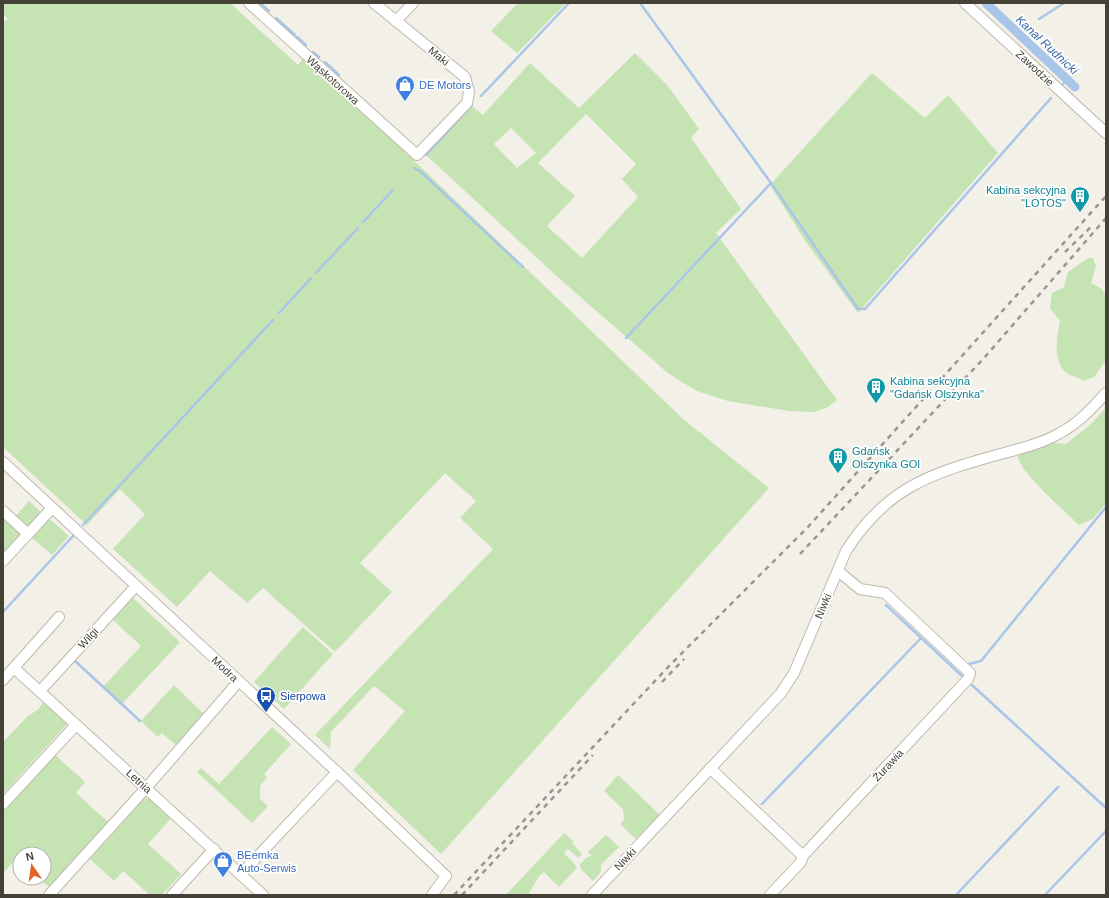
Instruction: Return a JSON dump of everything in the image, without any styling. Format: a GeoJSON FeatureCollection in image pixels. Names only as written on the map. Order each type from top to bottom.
{"type":"FeatureCollection","features":[{"type":"Feature","properties":{"kind":"street","name":"Wąskotorowa"},"geometry":{"type":"LineString","coordinates":[[249,3],[417,156]]}},
{"type":"Feature","properties":{"kind":"street","name":"Maki"},"geometry":{"type":"LineString","coordinates":[[374,3],[464,77],[468,84],[466,103],[417,156]]}},
{"type":"Feature","properties":{"kind":"street"},"geometry":{"type":"LineString","coordinates":[[396,22],[413,3]]}},
{"type":"Feature","properties":{"kind":"street","name":"Zawodzie"},"geometry":{"type":"LineString","coordinates":[[965,3],[1106,133]]}},
{"type":"Feature","properties":{"kind":"street","name":"Niwki"},"geometry":{"type":"LineString","coordinates":[[592,895],[781,693],[789,682],[846,551],[856,535],[879,509],[899,493],[936,473],[1036,444],[1059,434],[1084,416],[1106,393]]}},
{"type":"Feature","properties":{"kind":"street","name":"Modra"},"geometry":{"type":"LineString","coordinates":[[3,462],[337,772],[446,876],[432,895]]}},
{"type":"Feature","properties":{"kind":"street"},"geometry":{"type":"LineString","coordinates":[[3,561],[52,508]]}},
{"type":"Feature","properties":{"kind":"street"},"geometry":{"type":"LineString","coordinates":[[3,511],[28,534]]}},
{"type":"Feature","properties":{"kind":"street","name":"Żurawia"},"geometry":{"type":"LineString","coordinates":[[770,895],[801,862],[803,856],[968,679],[970,673],[885,593],[860,589],[838,571]]}},
{"type":"Feature","properties":{"kind":"street","name":"Wilgi"},"geometry":{"type":"LineString","coordinates":[[40,691],[136,586]]}},
{"type":"Feature","properties":{"kind":"street"},"geometry":{"type":"LineString","coordinates":[[3,680],[59,617]]}},
{"type":"Feature","properties":{"kind":"street","name":"Letnia"},"geometry":{"type":"LineString","coordinates":[[14,668],[263,895]]}},
{"type":"Feature","properties":{"kind":"street"},"geometry":{"type":"LineString","coordinates":[[49,895],[146,788],[239,681]]}},
{"type":"Feature","properties":{"kind":"street"},"geometry":{"type":"LineString","coordinates":[[3,804],[76,725]]}},
{"type":"Feature","properties":{"kind":"street"},"geometry":{"type":"LineString","coordinates":[[710,768],[803,856]]}},
{"type":"Feature","properties":{"kind":"street"},"geometry":{"type":"LineString","coordinates":[[241,874],[337,772]]}},
{"type":"Feature","properties":{"kind":"street"},"geometry":{"type":"LineString","coordinates":[[172,895],[214,850]]}},
{"type":"Feature","properties":{"kind":"green space"},"geometry":{"type":"Polygon","coordinates":[[[3,3],[230,3],[298,65],[305,56],[683,419],[769,488],[441,854],[353,770],[405,711],[374,686],[331,732],[330,749],[315,735],[493,549],[460,518],[476,501],[445,473],[360,563],[392,592],[335,652],[263,588],[247,603],[210,571],[177,607],[113,549],[145,514],[120,489],[87,525],[3,447],[3,23],[8,18],[3,15],[3,3]]]}},
{"type":"Feature","properties":{"kind":"green space"},"geometry":{"type":"Polygon","coordinates":[[[518,3],[566,3],[517,53],[491,31],[518,3]]]}},
{"type":"Feature","properties":{"kind":"green space"},"geometry":{"type":"Polygon","coordinates":[[[635,53],[668,86],[699,129],[691,138],[741,209],[716,233],[837,400],[828,407],[814,412],[789,411],[728,401],[697,391],[669,374],[562,281],[426,155],[472,106],[483,115],[530,63],[579,108],[635,53]],[[586,114],[538,163],[575,196],[547,226],[582,258],[638,197],[622,179],[636,164],[586,114]],[[511,128],[494,144],[517,168],[536,153],[511,128]]]}},
{"type":"Feature","properties":{"kind":"green space"},"geometry":{"type":"Polygon","coordinates":[[[872,73],[925,118],[948,95],[998,153],[858,313],[806,242],[770,185],[872,73]]]}},
{"type":"Feature","properties":{"kind":"green space"},"geometry":{"type":"Polygon","coordinates":[[[1088,258],[1093,258],[1096,266],[1091,283],[1102,289],[1106,297],[1106,360],[1094,377],[1083,381],[1067,373],[1059,362],[1057,348],[1060,321],[1050,308],[1052,293],[1064,287],[1068,272],[1088,258]]]}},
{"type":"Feature","properties":{"kind":"green space"},"geometry":{"type":"Polygon","coordinates":[[[1106,408],[1106,503],[1093,519],[1079,525],[1054,502],[1026,472],[1020,463],[1018,456],[1054,443],[1066,444],[1090,425],[1106,408]]]}},
{"type":"Feature","properties":{"kind":"green space"},"geometry":{"type":"Polygon","coordinates":[[[29,501],[43,514],[31,527],[26,528],[14,518],[29,501]]]}},
{"type":"Feature","properties":{"kind":"green space"},"geometry":{"type":"Polygon","coordinates":[[[3,513],[26,534],[3,558],[3,513]]]}},
{"type":"Feature","properties":{"kind":"green space"},"geometry":{"type":"Polygon","coordinates":[[[47,517],[69,536],[52,555],[31,537],[47,517]]]}},
{"type":"Feature","properties":{"kind":"green space"},"geometry":{"type":"Polygon","coordinates":[[[133,598],[180,642],[122,704],[103,687],[141,646],[113,620],[133,598]]]}},
{"type":"Feature","properties":{"kind":"green space"},"geometry":{"type":"Polygon","coordinates":[[[303,627],[333,654],[284,709],[254,682],[303,627]]]}},
{"type":"Feature","properties":{"kind":"green space"},"geometry":{"type":"Polygon","coordinates":[[[174,685],[205,715],[177,746],[162,733],[158,737],[141,721],[174,685]]]}},
{"type":"Feature","properties":{"kind":"green space"},"geometry":{"type":"Polygon","coordinates":[[[45,700],[69,722],[3,794],[3,742],[29,715],[38,710],[45,700]]]}},
{"type":"Feature","properties":{"kind":"green space"},"geometry":{"type":"Polygon","coordinates":[[[272,727],[291,744],[264,774],[267,777],[260,786],[260,799],[268,806],[252,823],[197,772],[201,768],[219,784],[272,727]]]}},
{"type":"Feature","properties":{"kind":"green space"},"geometry":{"type":"Polygon","coordinates":[[[55,755],[85,782],[76,793],[109,823],[52,886],[52,846],[12,846],[12,863],[3,873],[3,809],[55,755]]]}},
{"type":"Feature","properties":{"kind":"green space"},"geometry":{"type":"Polygon","coordinates":[[[618,775],[660,815],[636,839],[620,824],[624,820],[623,809],[604,791],[618,775]]]}},
{"type":"Feature","properties":{"kind":"green space"},"geometry":{"type":"Polygon","coordinates":[[[149,798],[173,816],[148,844],[181,874],[162,895],[150,895],[123,871],[114,881],[90,859],[144,799],[149,798]]]}},
{"type":"Feature","properties":{"kind":"green space"},"geometry":{"type":"Polygon","coordinates":[[[564,833],[574,841],[572,843],[582,854],[578,858],[568,849],[564,853],[576,865],[575,866],[577,868],[559,887],[544,872],[539,876],[528,895],[506,895],[564,833]]]}},
{"type":"Feature","properties":{"kind":"green space"},"geometry":{"type":"Polygon","coordinates":[[[606,835],[619,847],[601,865],[601,872],[593,881],[581,869],[580,864],[587,857],[592,856],[588,852],[606,835]]]}},
{"type":"Feature","properties":{"kind":"waterway"},"geometry":{"type":"LineString","coordinates":[[260,3],[269,11]]}},
{"type":"Feature","properties":{"kind":"waterway"},"geometry":{"type":"LineString","coordinates":[[481,96],[569,3]]}},
{"type":"Feature","properties":{"kind":"waterway"},"geometry":{"type":"LineString","coordinates":[[640,3],[771,183],[858,309],[865,309],[1051,98]]}},
{"type":"Feature","properties":{"kind":"waterway","name":"Kanał Rudnicki"},"geometry":{"type":"LineString","coordinates":[[986,3],[1075,87]]}},
{"type":"Feature","properties":{"kind":"waterway"},"geometry":{"type":"LineString","coordinates":[[1039,19],[1064,3]]}},
{"type":"Feature","properties":{"kind":"waterway"},"geometry":{"type":"LineString","coordinates":[[276,18],[295,35]]}},
{"type":"Feature","properties":{"kind":"waterway"},"geometry":{"type":"LineString","coordinates":[[297,37],[306,45]]}},
{"type":"Feature","properties":{"kind":"waterway"},"geometry":{"type":"LineString","coordinates":[[313,52],[319,57]]}},
{"type":"Feature","properties":{"kind":"waterway"},"geometry":{"type":"LineString","coordinates":[[325,62],[339,75]]}},
{"type":"Feature","properties":{"kind":"waterway","name":"Kanał Rudnicki"},"geometry":{"type":"LineString","coordinates":[[1063,84],[1067,79]]}},
{"type":"Feature","properties":{"kind":"waterway"},"geometry":{"type":"LineString","coordinates":[[426,155],[472,105]]}},
{"type":"Feature","properties":{"kind":"waterway"},"geometry":{"type":"LineString","coordinates":[[414,168],[420,171],[523,267]]}},
{"type":"Feature","properties":{"kind":"waterway"},"geometry":{"type":"LineString","coordinates":[[626,338],[771,183]]}},
{"type":"Feature","properties":{"kind":"waterway"},"geometry":{"type":"LineString","coordinates":[[363,222],[393,190]]}},
{"type":"Feature","properties":{"kind":"waterway"},"geometry":{"type":"LineString","coordinates":[[316,273],[358,228]]}},
{"type":"Feature","properties":{"kind":"waterway"},"geometry":{"type":"LineString","coordinates":[[279,313],[311,278]]}},
{"type":"Feature","properties":{"kind":"waterway"},"geometry":{"type":"LineString","coordinates":[[83,525],[273,320]]}},
{"type":"Feature","properties":{"kind":"waterway"},"geometry":{"type":"LineString","coordinates":[[969,664],[981,661],[1106,507]]}},
{"type":"Feature","properties":{"kind":"waterway"},"geometry":{"type":"LineString","coordinates":[[3,612],[74,535]]}},
{"type":"Feature","properties":{"kind":"waterway"},"geometry":{"type":"LineString","coordinates":[[886,605],[962,676]]}},
{"type":"Feature","properties":{"kind":"waterway"},"geometry":{"type":"LineString","coordinates":[[762,804],[921,638]]}},
{"type":"Feature","properties":{"kind":"waterway"},"geometry":{"type":"LineString","coordinates":[[74,660],[140,721]]}},
{"type":"Feature","properties":{"kind":"waterway"},"geometry":{"type":"LineString","coordinates":[[972,685],[1106,808]]}},
{"type":"Feature","properties":{"kind":"waterway"},"geometry":{"type":"LineString","coordinates":[[956,895],[1058,787]]}},
{"type":"Feature","properties":{"kind":"waterway"},"geometry":{"type":"LineString","coordinates":[[1045,895],[1106,831]]}},
{"type":"Feature","properties":{"kind":"railway"},"geometry":{"type":"LineString","coordinates":[[454,895],[670,665],[807,528],[1106,196]]}},
{"type":"Feature","properties":{"kind":"railway"},"geometry":{"type":"LineString","coordinates":[[800,554],[984,358],[1106,218]]}},
{"type":"Feature","properties":{"kind":"railway"},"geometry":{"type":"LineString","coordinates":[[1065,252],[1092,226]]}},
{"type":"Feature","properties":{"kind":"railway"},"geometry":{"type":"LineString","coordinates":[[662,682],[684,659]]}},
{"type":"Feature","properties":{"kind":"railway"},"geometry":{"type":"LineString","coordinates":[[462,895],[593,755]]}},
{"type":"Feature","properties":{"kind":"place","name":"DE Motors"},"geometry":{"type":"Point","coordinates":[405,102]}},
{"type":"Feature","properties":{"kind":"place","name":"Kabina sekcyjna \"LOTOS\""},"geometry":{"type":"Point","coordinates":[1080,213]}},
{"type":"Feature","properties":{"kind":"place","name":"Kabina sekcyjna \"Gdańsk Olszynka\""},"geometry":{"type":"Point","coordinates":[876,404]}},
{"type":"Feature","properties":{"kind":"place","name":"Gdańsk Olszynka GOl"},"geometry":{"type":"Point","coordinates":[838,474]}},
{"type":"Feature","properties":{"kind":"place","name":"Sierpowa"},"geometry":{"type":"Point","coordinates":[266,713]}},
{"type":"Feature","properties":{"kind":"place","name":"BEemka Auto-Serwis"},"geometry":{"type":"Point","coordinates":[223,878]}}]}
